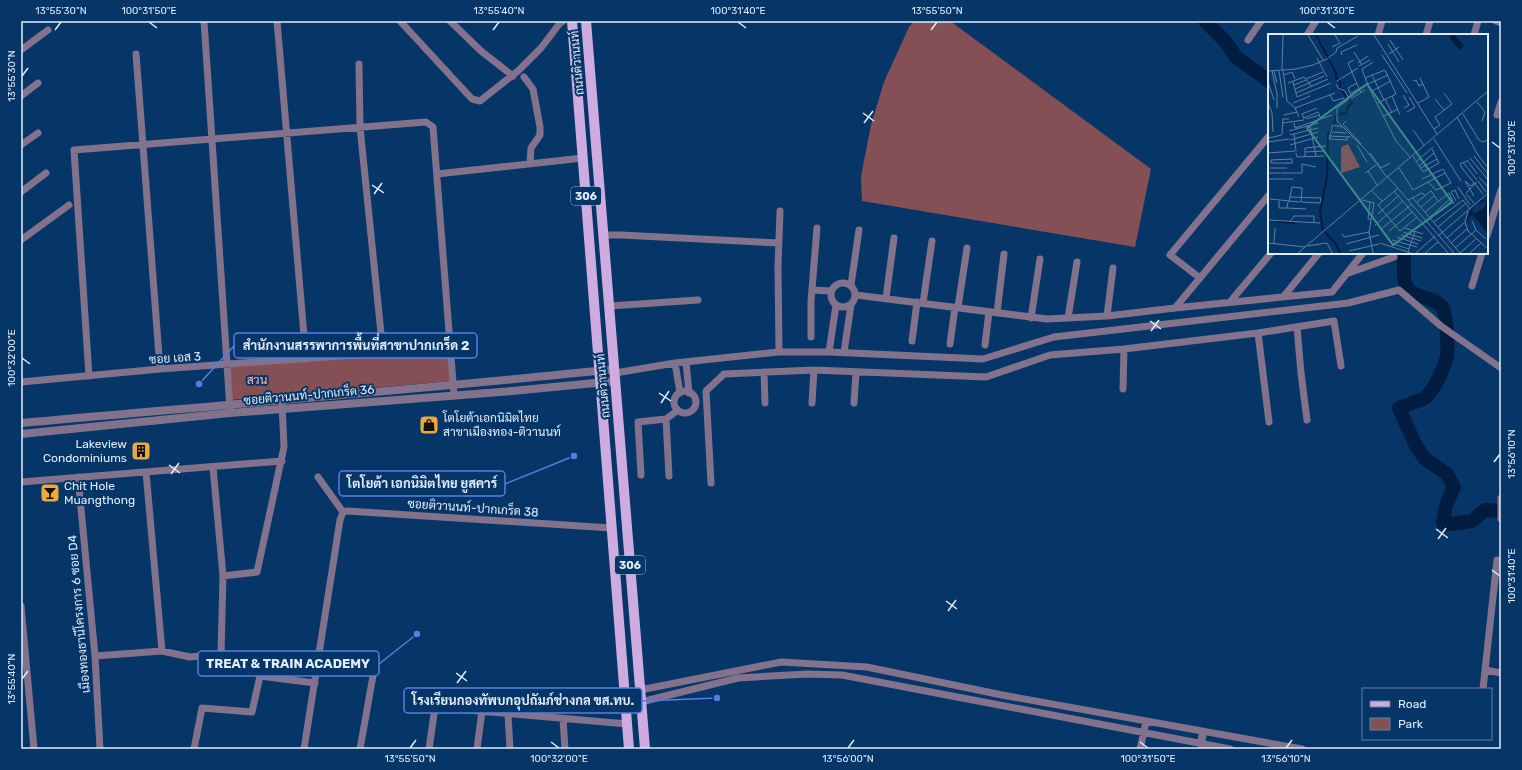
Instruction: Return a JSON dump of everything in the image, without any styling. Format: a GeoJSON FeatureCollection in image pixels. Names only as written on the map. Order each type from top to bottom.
{"type":"FeatureCollection","features":[{"type":"Feature","properties":{"kind":"main road","name":"ถนนติวานนท์"},"geometry":{"type":"LineString","coordinates":[[572,21],[629,749]]}},
{"type":"Feature","properties":{"kind":"main road","name":"ถนนติวานนท์"},"geometry":{"type":"LineString","coordinates":[[586,21],[610,306],[644,749]]}},
{"type":"Feature","properties":{"kind":"main road"},"geometry":{"type":"LineString","coordinates":[[625,707],[641,704]]}},
{"type":"Feature","properties":{"kind":"street"},"geometry":{"type":"LineString","coordinates":[[204,21],[230,413]]}},
{"type":"Feature","properties":{"kind":"street"},"geometry":{"type":"LineString","coordinates":[[277,21],[306,359]]}},
{"type":"Feature","properties":{"kind":"street"},"geometry":{"type":"LineString","coordinates":[[400,21],[472,99],[480,101],[513,76],[541,48],[563,21]]}},
{"type":"Feature","properties":{"kind":"street"},"geometry":{"type":"LineString","coordinates":[[450,21],[481,51],[513,76]]}},
{"type":"Feature","properties":{"kind":"street"},"geometry":{"type":"LineString","coordinates":[[1248,40],[1261,21]]}},
{"type":"Feature","properties":{"kind":"street"},"geometry":{"type":"LineString","coordinates":[[1308,34],[1316,21]]}},
{"type":"Feature","properties":{"kind":"street"},"geometry":{"type":"LineString","coordinates":[[1378,34],[1382,21]]}},
{"type":"Feature","properties":{"kind":"street"},"geometry":{"type":"LineString","coordinates":[[1426,34],[1430,21]]}},
{"type":"Feature","properties":{"kind":"street"},"geometry":{"type":"LineString","coordinates":[[1474,34],[1478,21]]}},
{"type":"Feature","properties":{"kind":"street"},"geometry":{"type":"LineString","coordinates":[[1496,21],[1501,23]]}},
{"type":"Feature","properties":{"kind":"street"},"geometry":{"type":"LineString","coordinates":[[21,50],[48,30]]}},
{"type":"Feature","properties":{"kind":"street"},"geometry":{"type":"LineString","coordinates":[[136,54],[160,370]]}},
{"type":"Feature","properties":{"kind":"street"},"geometry":{"type":"LineString","coordinates":[[359,64],[360,128],[383,353]]}},
{"type":"Feature","properties":{"kind":"street"},"geometry":{"type":"LineString","coordinates":[[524,77],[534,89],[540,127],[540,135],[531,148],[530,164]]}},
{"type":"Feature","properties":{"kind":"street"},"geometry":{"type":"LineString","coordinates":[[21,96],[38,83]]}},
{"type":"Feature","properties":{"kind":"street"},"geometry":{"type":"LineString","coordinates":[[1497,115],[1501,102]]}},
{"type":"Feature","properties":{"kind":"street"},"geometry":{"type":"LineString","coordinates":[[89,376],[74,150],[142,146],[426,122],[433,127],[454,395]]}},
{"type":"Feature","properties":{"kind":"street"},"geometry":{"type":"LineString","coordinates":[[21,145],[38,133]]}},
{"type":"Feature","properties":{"kind":"street"},"geometry":{"type":"LineString","coordinates":[[1200,278],[1170,255],[1268,137]]}},
{"type":"Feature","properties":{"kind":"street"},"geometry":{"type":"LineString","coordinates":[[437,174],[583,158]]}},
{"type":"Feature","properties":{"kind":"street"},"geometry":{"type":"LineString","coordinates":[[21,192],[46,173]]}},
{"type":"Feature","properties":{"kind":"street"},"geometry":{"type":"LineString","coordinates":[[1488,233],[1501,190]]}},
{"type":"Feature","properties":{"kind":"street"},"geometry":{"type":"LineString","coordinates":[[1175,308],[1268,196]]}},
{"type":"Feature","properties":{"kind":"street"},"geometry":{"type":"LineString","coordinates":[[21,240],[69,206]]}},
{"type":"Feature","properties":{"kind":"street"},"geometry":{"type":"LineString","coordinates":[[779,352],[778,266],[780,211]]}},
{"type":"Feature","properties":{"kind":"street"},"geometry":{"type":"LineString","coordinates":[[811,337],[812,290],[817,228]]}},
{"type":"Feature","properties":{"kind":"street"},"geometry":{"type":"LineString","coordinates":[[851,285],[859,230]]}},
{"type":"Feature","properties":{"kind":"street"},"geometry":{"type":"LineString","coordinates":[[604,235],[779,243]]}},
{"type":"Feature","properties":{"kind":"street"},"geometry":{"type":"LineString","coordinates":[[886,298],[894,238]]}},
{"type":"Feature","properties":{"kind":"street"},"geometry":{"type":"LineString","coordinates":[[912,341],[932,241]]}},
{"type":"Feature","properties":{"kind":"street"},"geometry":{"type":"LineString","coordinates":[[950,344],[967,248]]}},
{"type":"Feature","properties":{"kind":"street"},"geometry":{"type":"LineString","coordinates":[[985,345],[993,313],[1004,254]]}},
{"type":"Feature","properties":{"kind":"street"},"geometry":{"type":"LineString","coordinates":[[1230,302],[1270,254]]}},
{"type":"Feature","properties":{"kind":"street"},"geometry":{"type":"LineString","coordinates":[[1284,296],[1318,254]]}},
{"type":"Feature","properties":{"kind":"street"},"geometry":{"type":"LineString","coordinates":[[856,295],[957,307],[1031,318],[1047,319],[1108,316],[1332,292],[1362,254]]}},
{"type":"Feature","properties":{"kind":"street"},"geometry":{"type":"LineString","coordinates":[[1472,286],[1482,254]]}},
{"type":"Feature","properties":{"kind":"street"},"geometry":{"type":"LineString","coordinates":[[1346,274],[1394,257]]}},
{"type":"Feature","properties":{"kind":"street"},"geometry":{"type":"LineString","coordinates":[[1031,318],[1040,259]]}},
{"type":"Feature","properties":{"kind":"street"},"geometry":{"type":"LineString","coordinates":[[1068,318],[1077,262]]}},
{"type":"Feature","properties":{"kind":"street"},"geometry":{"type":"LineString","coordinates":[[1108,316],[1113,268]]}},
{"type":"Feature","properties":{"kind":"street"},"geometry":{"type":"LineString","coordinates":[[844,352],[851,305],[854,302],[856,295],[851,285],[843,282],[836,285],[832,291],[832,299],[836,305],[843,308],[851,305]]}},
{"type":"Feature","properties":{"kind":"street"},"geometry":{"type":"LineString","coordinates":[[812,290],[832,291]]}},
{"type":"Feature","properties":{"kind":"street"},"geometry":{"type":"LineString","coordinates":[[599,376],[675,363],[779,352],[844,352],[983,359],[1054,337],[1348,303],[1399,290],[1448,331],[1501,368]]}},
{"type":"Feature","properties":{"kind":"street"},"geometry":{"type":"LineString","coordinates":[[610,306],[698,300]]}},
{"type":"Feature","properties":{"kind":"street"},"geometry":{"type":"LineString","coordinates":[[829,352],[836,305]]}},
{"type":"Feature","properties":{"kind":"street"},"geometry":{"type":"LineString","coordinates":[[696,400],[689,393],[683,392],[675,398],[674,405],[678,410],[684,413],[690,412],[695,407],[696,400],[724,374],[814,370],[986,377],[1050,355],[1124,349],[1258,333],[1334,321],[1341,366]]}},
{"type":"Feature","properties":{"kind":"street"},"geometry":{"type":"LineString","coordinates":[[1297,327],[1307,420]]}},
{"type":"Feature","properties":{"kind":"street"},"geometry":{"type":"LineString","coordinates":[[1258,333],[1269,422]]}},
{"type":"Feature","properties":{"kind":"street","name":"ซอย เอส 3"},"geometry":{"type":"LineString","coordinates":[[21,382],[450,348]]}},
{"type":"Feature","properties":{"kind":"street"},"geometry":{"type":"LineString","coordinates":[[1123,389],[1124,349]]}},
{"type":"Feature","properties":{"kind":"street"},"geometry":{"type":"LineString","coordinates":[[686,362],[689,393]]}},
{"type":"Feature","properties":{"kind":"street"},"geometry":{"type":"LineString","coordinates":[[675,363],[680,393]]}},
{"type":"Feature","properties":{"kind":"street"},"geometry":{"type":"LineString","coordinates":[[812,402],[814,370]]}},
{"type":"Feature","properties":{"kind":"street"},"geometry":{"type":"LineString","coordinates":[[764,372],[765,403]]}},
{"type":"Feature","properties":{"kind":"street"},"geometry":{"type":"LineString","coordinates":[[854,403],[856,372]]}},
{"type":"Feature","properties":{"kind":"street","name":"ซอยติวานนท์-ปากเกร็ด 36"},"geometry":{"type":"LineString","coordinates":[[21,423],[511,380],[599,376]]}},
{"type":"Feature","properties":{"kind":"street","name":"ซอยติวานนท์-ปากเกร็ด 36"},"geometry":{"type":"LineString","coordinates":[[21,434],[230,413],[512,391],[599,376]]}},
{"type":"Feature","properties":{"kind":"street"},"geometry":{"type":"LineString","coordinates":[[511,380],[512,391]]}},
{"type":"Feature","properties":{"kind":"street"},"geometry":{"type":"LineString","coordinates":[[706,391],[711,484]]}},
{"type":"Feature","properties":{"kind":"street"},"geometry":{"type":"LineString","coordinates":[[223,576],[257,572],[282,461],[284,447],[282,400]]}},
{"type":"Feature","properties":{"kind":"street"},"geometry":{"type":"LineString","coordinates":[[641,475],[638,422],[666,419],[678,410]]}},
{"type":"Feature","properties":{"kind":"street"},"geometry":{"type":"LineString","coordinates":[[666,419],[669,476]]}},
{"type":"Feature","properties":{"kind":"street"},"geometry":{"type":"LineString","coordinates":[[21,482],[282,461]]}},
{"type":"Feature","properties":{"kind":"street"},"geometry":{"type":"LineString","coordinates":[[95,656],[162,651],[190,657],[221,654],[223,576],[213,467]]}},
{"type":"Feature","properties":{"kind":"street"},"geometry":{"type":"LineString","coordinates":[[146,472],[162,651]]}},
{"type":"Feature","properties":{"kind":"street"},"geometry":{"type":"LineString","coordinates":[[304,749],[340,520],[343,512],[318,477]]}},
{"type":"Feature","properties":{"kind":"street","name":"เมืองทองธานีโครงการ 6 ซอย D4"},"geometry":{"type":"LineString","coordinates":[[78,478],[95,656],[100,749]]}},
{"type":"Feature","properties":{"kind":"street"},"geometry":{"type":"LineString","coordinates":[[1501,498],[1501,518]]}},
{"type":"Feature","properties":{"kind":"street","name":"ซอยติวานนท์-ปากเกร็ด 38"},"geometry":{"type":"LineString","coordinates":[[343,512],[347,511],[611,528]]}},
{"type":"Feature","properties":{"kind":"street"},"geometry":{"type":"LineString","coordinates":[[1483,688],[1497,560],[1501,561]]}},
{"type":"Feature","properties":{"kind":"street"},"geometry":{"type":"LineString","coordinates":[[21,606],[34,749]]}},
{"type":"Feature","properties":{"kind":"street"},"geometry":{"type":"LineString","coordinates":[[360,749],[376,659]]}},
{"type":"Feature","properties":{"kind":"street"},"geometry":{"type":"LineString","coordinates":[[640,690],[781,662],[867,667],[1002,695],[1300,749]]}},
{"type":"Feature","properties":{"kind":"street"},"geometry":{"type":"LineString","coordinates":[[1486,670],[1501,674]]}},
{"type":"Feature","properties":{"kind":"street"},"geometry":{"type":"LineString","coordinates":[[641,704],[738,678],[807,674],[842,676],[1230,749]]}},
{"type":"Feature","properties":{"kind":"street"},"geometry":{"type":"LineString","coordinates":[[194,749],[202,708],[252,712],[260,676],[315,683]]}},
{"type":"Feature","properties":{"kind":"street"},"geometry":{"type":"LineString","coordinates":[[429,749],[435,707],[627,724]]}},
{"type":"Feature","properties":{"kind":"street"},"geometry":{"type":"LineString","coordinates":[[477,749],[482,711]]}},
{"type":"Feature","properties":{"kind":"street"},"geometry":{"type":"LineString","coordinates":[[508,714],[510,749]]}},
{"type":"Feature","properties":{"kind":"street"},"geometry":{"type":"LineString","coordinates":[[563,719],[565,749]]}},
{"type":"Feature","properties":{"kind":"street"},"geometry":{"type":"LineString","coordinates":[[1140,749],[1146,722]]}},
{"type":"Feature","properties":{"kind":"street"},"geometry":{"type":"LineString","coordinates":[[1201,744],[1203,732]]}},
{"type":"Feature","properties":{"kind":"green space"},"geometry":{"type":"Polygon","coordinates":[[[914,21],[950,21],[1151,169],[1135,247],[862,201],[861,176],[871,125],[884,82],[909,27],[914,21]]]}},
{"type":"Feature","properties":{"kind":"green space","name":"สวน"},"geometry":{"type":"Polygon","coordinates":[[[450,348],[452,381],[231,400],[228,365],[450,348]]]}},
{"type":"Feature","properties":{"kind":"waterway"},"geometry":{"type":"LineString","coordinates":[[1205,21],[1225,41],[1236,57],[1268,80]]}},
{"type":"Feature","properties":{"kind":"waterway"},"geometry":{"type":"LineString","coordinates":[[1404,254],[1404,280],[1408,288],[1417,295],[1438,303],[1444,311],[1447,331],[1447,356],[1442,372],[1427,396],[1421,400],[1399,408],[1416,446],[1425,459],[1447,474],[1454,487],[1446,505],[1443,523],[1452,524],[1472,521],[1485,510],[1501,511]]}},
{"type":"Feature","properties":{"kind":"place","name":"สำนักงานสรรพาการพื้นที่สาขาปากเกร็ด 2"},"geometry":{"type":"Point","coordinates":[199,384]}},
{"type":"Feature","properties":{"kind":"place","name":"โตโยต้าเอกนิมิตไทย สาขาเมืองทอง-ติวานนท์"},"geometry":{"type":"Point","coordinates":[429,425]}},
{"type":"Feature","properties":{"kind":"place","name":"Lakeview Condominiums"},"geometry":{"type":"Point","coordinates":[141,451]}},
{"type":"Feature","properties":{"kind":"place","name":"โตโยต้า เอกนิมิตไทย ยูสคาร์"},"geometry":{"type":"Point","coordinates":[574,456]}},
{"type":"Feature","properties":{"kind":"place","name":"Chit Hole Muangthong"},"geometry":{"type":"Point","coordinates":[50,493]}},
{"type":"Feature","properties":{"kind":"place","name":"TREAT & TRAIN ACADEMY"},"geometry":{"type":"Point","coordinates":[417,634]}},
{"type":"Feature","properties":{"kind":"place","name":"โรงเรียนกองทัพบกอุปถัมภ์ช่างกล ขส.ทบ."},"geometry":{"type":"Point","coordinates":[717,698]}}]}
